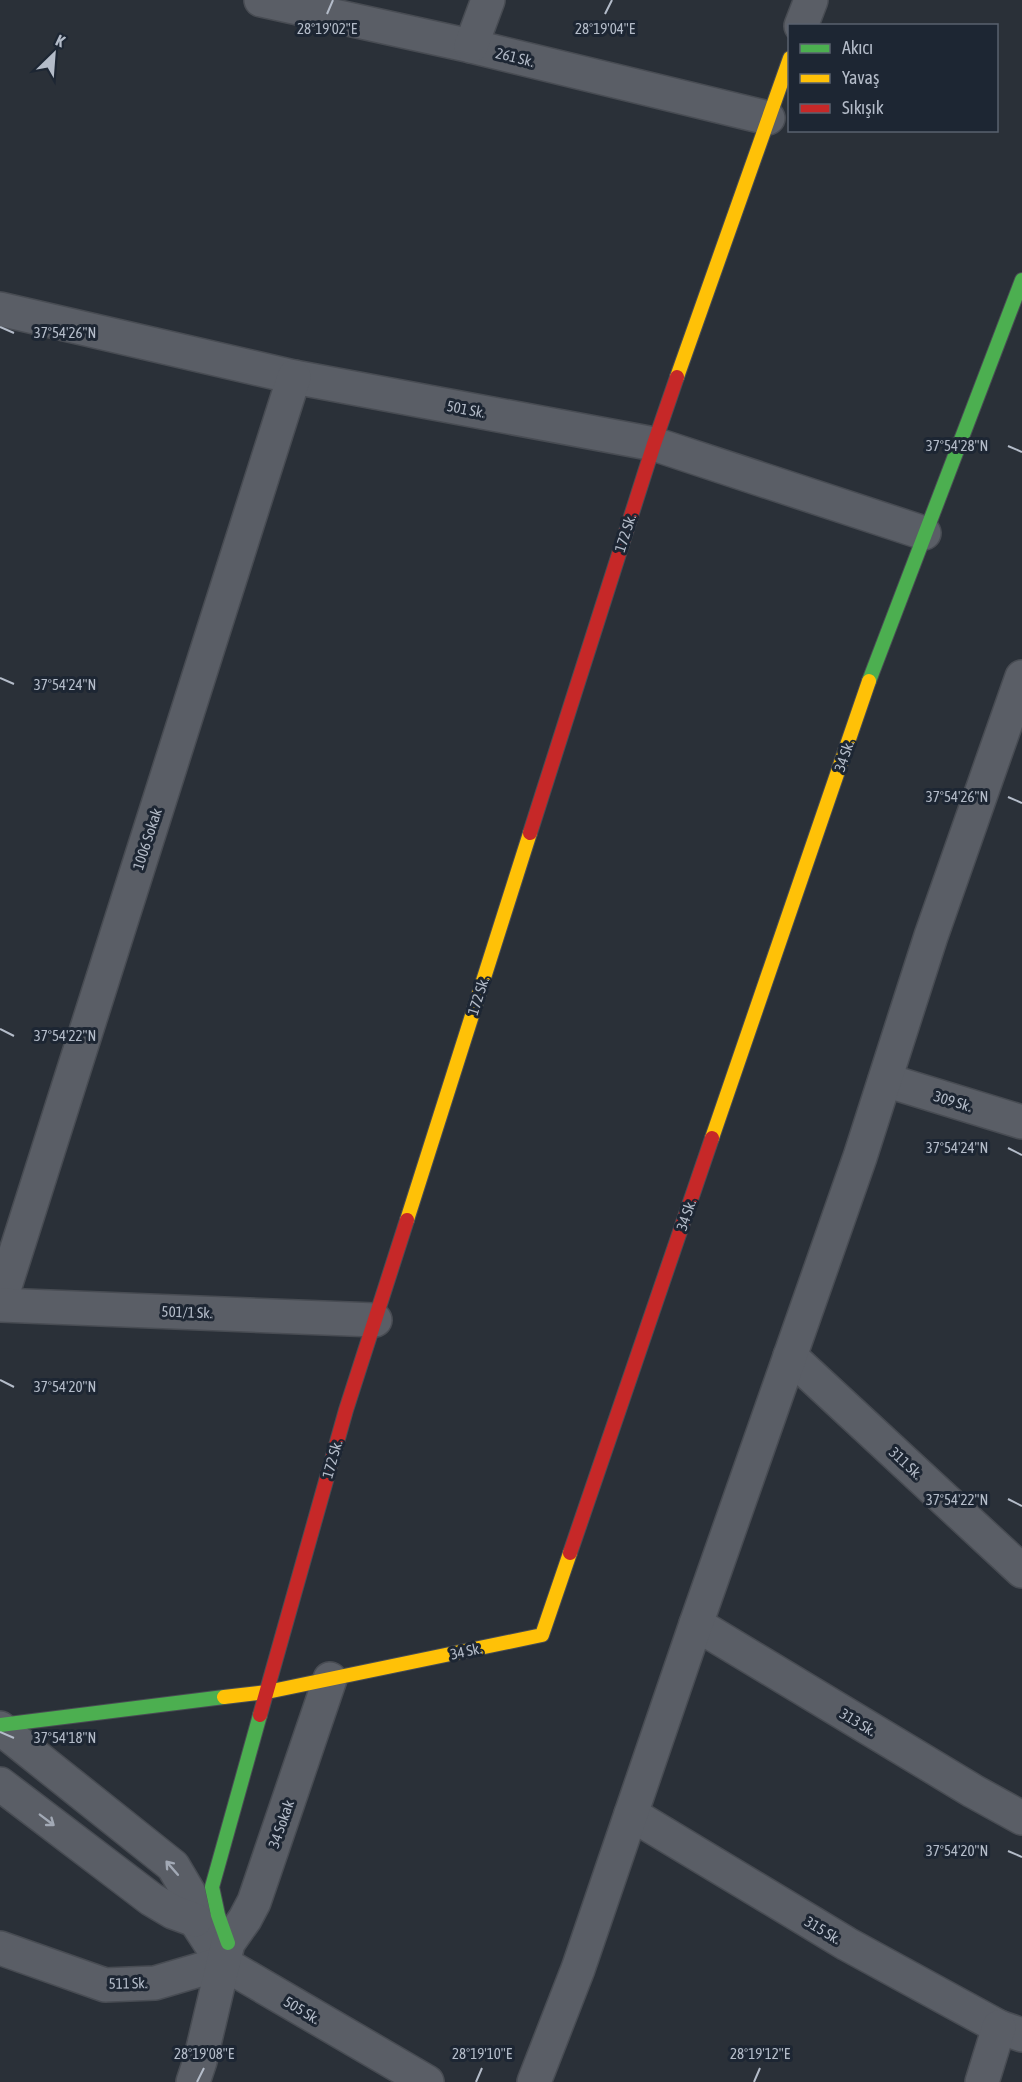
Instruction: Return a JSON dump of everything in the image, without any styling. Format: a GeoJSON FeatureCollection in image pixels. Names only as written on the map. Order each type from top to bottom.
{"type":"FeatureCollection","features":[{"type":"Feature","properties":{"kind":"street","name":"261 Sk."},"geometry":{"type":"LineString","coordinates":[[261,0],[471,46],[768,118]]}},
{"type":"Feature","properties":{"kind":"street"},"geometry":{"type":"LineString","coordinates":[[471,46],[488,0]]}},
{"type":"Feature","properties":{"kind":"street"},"geometry":{"type":"LineString","coordinates":[[802,24],[811,0]]}},
{"type":"Feature","properties":{"kind":"street","name":"172 Sk."},"geometry":{"type":"LineString","coordinates":[[225,1953],[212,1887],[345,1410],[654,444],[788,61]]}},
{"type":"Feature","properties":{"kind":"street","name":"34 Sk."},"geometry":{"type":"LineString","coordinates":[[0,1727],[267,1692],[542,1635],[867,686],[1022,280]]}},
{"type":"Feature","properties":{"kind":"street","name":"501 Sk."},"geometry":{"type":"LineString","coordinates":[[0,309],[294,377],[654,444],[924,533]]}},
{"type":"Feature","properties":{"kind":"street","name":"1006 Sokak"},"geometry":{"type":"LineString","coordinates":[[0,1304],[294,377]]}},
{"type":"Feature","properties":{"kind":"street"},"geometry":{"type":"LineString","coordinates":[[534,2082],[578,1969],[885,1080],[931,936],[1010,751],[1022,677]]}},
{"type":"Feature","properties":{"kind":"street","name":"309 Sk."},"geometry":{"type":"LineString","coordinates":[[885,1080],[1022,1122]]}},
{"type":"Feature","properties":{"kind":"street","name":"501/1 Sk."},"geometry":{"type":"LineString","coordinates":[[0,1304],[375,1320]]}},
{"type":"Feature","properties":{"kind":"street","name":"311 Sk."},"geometry":{"type":"LineString","coordinates":[[790,1356],[1022,1571]]}},
{"type":"Feature","properties":{"kind":"street","name":"313 Sk."},"geometry":{"type":"LineString","coordinates":[[696,1624],[973,1791],[1022,1818]]}},
{"type":"Feature","properties":{"kind":"street","name":"34 Sokak"},"geometry":{"type":"LineString","coordinates":[[225,1953],[254,1902],[330,1679]]}},
{"type":"Feature","properties":{"kind":"street","name":"505 Sk."},"geometry":{"type":"LineString","coordinates":[[0,1727],[173,1866],[189,1893],[195,1920],[225,1953],[427,2082]]}},
{"type":"Feature","properties":{"kind":"street"},"geometry":{"type":"LineString","coordinates":[[0,1784],[151,1899],[173,1912],[195,1920]]}},
{"type":"Feature","properties":{"kind":"street","name":"315 Sk."},"geometry":{"type":"LineString","coordinates":[[631,1814],[847,1944],[1011,2031]]}},
{"type":"Feature","properties":{"kind":"street","name":"511 Sk."},"geometry":{"type":"LineString","coordinates":[[0,1948],[105,1985],[155,1983],[225,1953]]}},
{"type":"Feature","properties":{"kind":"street"},"geometry":{"type":"LineString","coordinates":[[193,2082],[225,1953]]}},
{"type":"Feature","properties":{"kind":"street"},"geometry":{"type":"LineString","coordinates":[[982,2082],[1011,2031]]}},
{"type":"Feature","properties":{"kind":"traffic: fast"},"geometry":{"type":"LineString","coordinates":[[869,681],[1022,280]]}},
{"type":"Feature","properties":{"kind":"traffic: fast"},"geometry":{"type":"LineString","coordinates":[[0,1725],[224,1697]]}},
{"type":"Feature","properties":{"kind":"traffic: fast"},"geometry":{"type":"LineString","coordinates":[[228,1943],[218,1915],[212,1887],[260,1715]]}},
{"type":"Feature","properties":{"kind":"traffic: slow"},"geometry":{"type":"LineString","coordinates":[[677,377],[788,64]]}},
{"type":"Feature","properties":{"kind":"traffic: slow"},"geometry":{"type":"LineString","coordinates":[[712,1138],[869,681]]}},
{"type":"Feature","properties":{"kind":"traffic: slow"},"geometry":{"type":"LineString","coordinates":[[407,1220],[530,833]]}},
{"type":"Feature","properties":{"kind":"traffic: slow"},"geometry":{"type":"LineString","coordinates":[[224,1697],[267,1692],[542,1635],[570,1553]]}},
{"type":"Feature","properties":{"kind":"traffic: jam"},"geometry":{"type":"LineString","coordinates":[[530,833],[677,377]]}},
{"type":"Feature","properties":{"kind":"traffic: jam"},"geometry":{"type":"LineString","coordinates":[[570,1553],[712,1138]]}},
{"type":"Feature","properties":{"kind":"traffic: jam"},"geometry":{"type":"LineString","coordinates":[[260,1715],[346,1410],[407,1220]]}}]}
